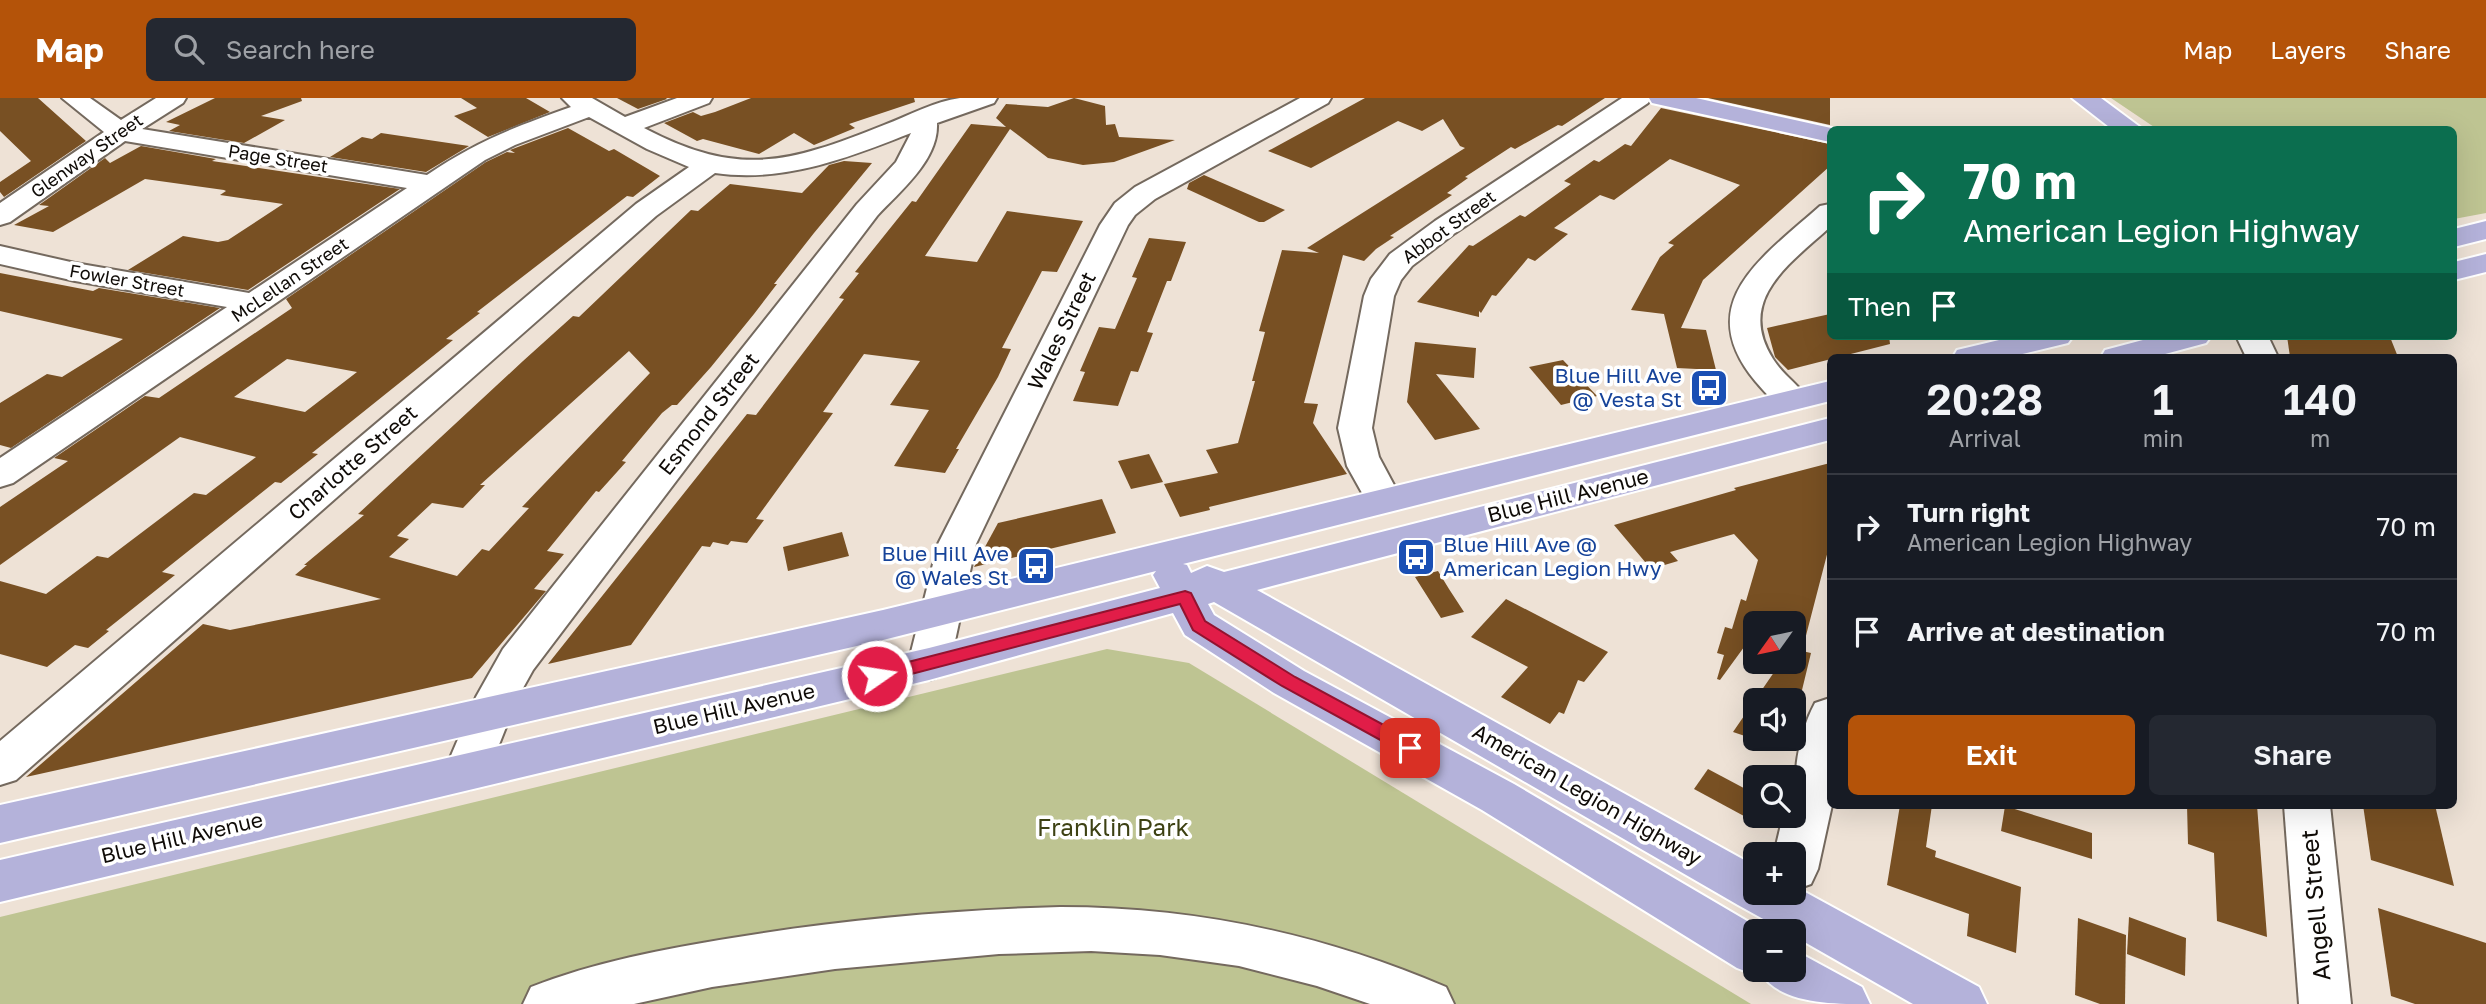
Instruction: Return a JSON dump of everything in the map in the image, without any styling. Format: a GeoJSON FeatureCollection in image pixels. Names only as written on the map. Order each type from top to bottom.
{"type":"FeatureCollection","features":[{"type":"Feature","properties":{"kind":"main road"},"geometry":{"type":"LineString","coordinates":[[1661,98],[1827,133]]}},
{"type":"Feature","properties":{"kind":"main road"},"geometry":{"type":"LineString","coordinates":[[2084,98],[2125,126]]}},
{"type":"Feature","properties":{"kind":"main road"},"geometry":{"type":"LineString","coordinates":[[2457,270],[2486,263]]}},
{"type":"Feature","properties":{"kind":"main road"},"geometry":{"type":"LineString","coordinates":[[1982,354],[2040,340]]}},
{"type":"Feature","properties":{"kind":"main road"},"geometry":{"type":"LineString","coordinates":[[2128,354],[2180,340]]}},
{"type":"Feature","properties":{"kind":"main road","name":"Blue Hill Avenue"},"geometry":{"type":"LineString","coordinates":[[0,824],[941,610],[1827,392]]}},
{"type":"Feature","properties":{"kind":"main road","name":"Blue Hill Avenue"},"geometry":{"type":"LineString","coordinates":[[0,881],[929,664],[1827,430]]}},
{"type":"Feature","properties":{"kind":"main road"},"geometry":{"type":"LineString","coordinates":[[1163,555],[1202,592],[1199,625],[1255,661],[1499,797],[1743,945]]}},
{"type":"Feature","properties":{"kind":"main road","name":"American Legion Highway"},"geometry":{"type":"LineString","coordinates":[[1202,592],[1743,873]]}},
{"type":"Feature","properties":{"kind":"main road","name":"American Legion Highway"},"geometry":{"type":"LineString","coordinates":[[1800,905],[1961,1004]]}},
{"type":"Feature","properties":{"kind":"main road"},"geometry":{"type":"LineString","coordinates":[[1806,982],[1844,1004]]}},
{"type":"Feature","properties":{"kind":"street"},"geometry":{"type":"LineString","coordinates":[[74,98],[96,117],[123,132]]}},
{"type":"Feature","properties":{"kind":"street","name":"Glenway Street"},"geometry":{"type":"LineString","coordinates":[[0,216],[174,98]]}},
{"type":"Feature","properties":{"kind":"street"},"geometry":{"type":"LineString","coordinates":[[625,126],[700,98]]}},
{"type":"Feature","properties":{"kind":"street"},"geometry":{"type":"LineString","coordinates":[[582,103],[681,155],[740,169],[797,163],[985,98]]}},
{"type":"Feature","properties":{"kind":"street","name":"Wales Street"},"geometry":{"type":"LineString","coordinates":[[929,664],[957,544],[1114,225],[1125,209],[1145,193],[1319,98]]}},
{"type":"Feature","properties":{"kind":"street","name":"Abbot Street"},"geometry":{"type":"LineString","coordinates":[[1384,500],[1363,464],[1355,440],[1355,428],[1375,310],[1385,279],[1401,260],[1445,227],[1639,98]]}},
{"type":"Feature","properties":{"kind":"street","name":"McLellan Street"},"geometry":{"type":"LineString","coordinates":[[0,475],[491,146],[582,103]]}},
{"type":"Feature","properties":{"kind":"street","name":"Esmond Street"},"geometry":{"type":"LineString","coordinates":[[467,772],[489,714],[507,676],[518,660],[867,210],[917,152],[925,138],[923,119]]}},
{"type":"Feature","properties":{"kind":"street","name":"Page Street"},"geometry":{"type":"LineString","coordinates":[[123,132],[434,184]]}},
{"type":"Feature","properties":{"kind":"street","name":"Charlotte Street"},"geometry":{"type":"LineString","coordinates":[[0,767],[646,210],[710,164]]}},
{"type":"Feature","properties":{"kind":"street"},"geometry":{"type":"LineString","coordinates":[[1792,400],[1767,377],[1751,353],[1745,327],[1746,303],[1761,276],[1827,215]]}},
{"type":"Feature","properties":{"kind":"street","name":"Fowler Street"},"geometry":{"type":"LineString","coordinates":[[0,255],[75,272],[256,303]]}},
{"type":"Feature","properties":{"kind":"street"},"geometry":{"type":"LineString","coordinates":[[1791,842],[1827,725]]}},
{"type":"Feature","properties":{"kind":"street","name":"Angell Street"},"geometry":{"type":"LineString","coordinates":[[2307,809],[2325,1004]]}},
{"type":"Feature","properties":{"kind":"street"},"geometry":{"type":"LineString","coordinates":[[549,1004],[631,980],[805,950],[1031,930],[1121,930],[1203,939],[1270,951],[1345,971],[1428,1004]]}},
{"type":"Feature","properties":{"kind":"green space"},"geometry":{"type":"Polygon","coordinates":[[[2111,98],[2486,98],[2486,213],[2457,218],[2457,126],[2153,126],[2111,98]]]}},
{"type":"Feature","properties":{"kind":"green space","name":"Franklin Park"},"geometry":{"type":"Polygon","coordinates":[[[1107,649],[1189,663],[1751,1004],[0,1004],[0,917],[1107,649]]]}},
{"type":"Feature","properties":{"kind":"building"},"geometry":{"type":"Polygon","coordinates":[[[0,98],[38,98],[86,141],[4,197],[0,192],[0,182],[31,161],[0,131],[0,98]]]}},
{"type":"Feature","properties":{"kind":"building"},"geometry":{"type":"Polygon","coordinates":[[[215,98],[301,98],[302,101],[261,116],[285,120],[244,143],[169,131],[180,125],[166,122],[215,98]]]}},
{"type":"Feature","properties":{"kind":"building"},"geometry":{"type":"Polygon","coordinates":[[[461,98],[526,98],[550,112],[488,137],[454,116],[477,108],[461,98]]]}},
{"type":"Feature","properties":{"kind":"building"},"geometry":{"type":"Polygon","coordinates":[[[617,98],[666,98],[667,99],[638,109],[617,98]]]}},
{"type":"Feature","properties":{"kind":"building"},"geometry":{"type":"Polygon","coordinates":[[[751,98],[914,98],[915,102],[849,124],[855,128],[814,145],[794,133],[759,154],[703,139],[697,141],[664,123],[693,112],[701,116],[715,112],[751,98]]]}},
{"type":"Feature","properties":{"kind":"building"},"geometry":{"type":"Polygon","coordinates":[[[1074,98],[1105,106],[1106,125],[1115,124],[1119,137],[1175,140],[1114,162],[1083,165],[1048,158],[1010,129],[925,256],[977,262],[1007,211],[1083,221],[1057,272],[1042,271],[1002,348],[1011,349],[998,377],[945,473],[894,466],[929,410],[890,405],[920,361],[864,354],[823,412],[833,413],[756,519],[764,520],[747,543],[731,541],[728,545],[713,542],[710,547],[702,546],[631,645],[548,664],[747,414],[756,415],[844,299],[839,298],[859,273],[855,272],[912,201],[916,202],[971,124],[1006,127],[996,118],[1006,104],[1048,107],[1074,98]]]}},
{"type":"Feature","properties":{"kind":"building"},"geometry":{"type":"Polygon","coordinates":[[[1365,98],[1605,98],[1562,126],[1558,125],[1515,149],[1511,147],[1465,177],[1468,178],[1447,193],[1452,195],[1390,236],[1394,237],[1364,261],[1343,255],[1304,403],[1318,404],[1313,423],[1347,474],[1209,507],[1210,510],[1180,517],[1164,484],[1218,473],[1206,450],[1238,443],[1265,332],[1259,331],[1282,250],[1319,253],[1307,248],[1465,148],[1460,146],[1443,119],[1422,131],[1398,121],[1311,168],[1268,151],[1365,98]]]}},
{"type":"Feature","properties":{"kind":"building"},"geometry":{"type":"Polygon","coordinates":[[[1708,98],[1830,98],[1830,125],[1708,98]]]}},
{"type":"Feature","properties":{"kind":"building"},"geometry":{"type":"Polygon","coordinates":[[[1661,108],[1827,143],[1827,169],[1703,280],[1681,328],[1706,330],[1716,370],[1677,368],[1664,314],[1631,310],[1660,257],[1674,245],[1668,243],[1740,185],[1670,159],[1614,200],[1600,195],[1554,228],[1568,234],[1535,261],[1528,258],[1496,296],[1492,295],[1481,313],[1479,311],[1479,317],[1417,302],[1469,245],[1473,246],[1520,215],[1525,217],[1571,184],[1564,181],[1594,160],[1599,162],[1625,144],[1631,146],[1661,108]]]}},
{"type":"Feature","properties":{"kind":"building"},"geometry":{"type":"Polygon","coordinates":[[[568,128],[609,151],[614,149],[660,176],[633,197],[627,196],[477,312],[480,313],[446,339],[453,340],[312,453],[318,454],[281,483],[275,482],[162,572],[175,575],[106,630],[109,631],[88,648],[75,645],[47,667],[0,654],[0,581],[46,594],[97,556],[108,558],[194,493],[206,495],[256,457],[180,437],[0,565],[0,507],[68,461],[54,458],[145,396],[159,398],[292,308],[286,299],[486,162],[507,152],[515,153],[510,150],[568,128]],[[287,359],[234,397],[305,412],[357,372],[287,359]]]}},
{"type":"Feature","properties":{"kind":"building"},"geometry":{"type":"Polygon","coordinates":[[[381,133],[469,146],[426,172],[330,157],[362,137],[372,139],[381,133]]]}},
{"type":"Feature","properties":{"kind":"building"},"geometry":{"type":"Polygon","coordinates":[[[141,146],[216,159],[212,161],[400,189],[248,290],[128,270],[183,236],[218,242],[228,240],[283,204],[220,195],[226,191],[224,190],[145,179],[53,232],[14,225],[49,206],[39,205],[105,158],[110,163],[141,146]]]}},
{"type":"Feature","properties":{"kind":"building"},"geometry":{"type":"Polygon","coordinates":[[[844,161],[872,163],[814,233],[711,367],[677,405],[672,405],[662,413],[622,461],[626,462],[599,492],[596,491],[547,551],[564,554],[534,589],[546,591],[472,678],[26,777],[203,624],[230,630],[381,599],[295,575],[364,515],[358,514],[523,361],[573,316],[579,317],[691,210],[698,211],[730,184],[802,193],[829,165],[844,161]],[[629,351],[480,485],[485,485],[463,508],[432,503],[397,536],[409,539],[389,557],[457,576],[482,549],[489,551],[529,508],[522,507],[650,373],[629,351]]]}},
{"type":"Feature","properties":{"kind":"building"},"geometry":{"type":"Polygon","coordinates":[[[1204,175],[1285,210],[1259,222],[1187,189],[1189,183],[1204,175]]]}},
{"type":"Feature","properties":{"kind":"building"},"geometry":{"type":"Polygon","coordinates":[[[1149,238],[1186,242],[1147,332],[1153,333],[1138,372],[1131,371],[1118,406],[1073,401],[1085,372],[1080,371],[1099,327],[1115,329],[1137,278],[1132,277],[1149,238]]]}},
{"type":"Feature","properties":{"kind":"building"},"geometry":{"type":"Polygon","coordinates":[[[0,273],[93,291],[99,288],[220,308],[11,448],[0,445],[0,403],[47,374],[62,377],[123,339],[0,311],[0,273]]]}},
{"type":"Feature","properties":{"kind":"building"},"geometry":{"type":"Polygon","coordinates":[[[1827,315],[1827,340],[1890,340],[1890,344],[1851,354],[1827,354],[1827,360],[1788,370],[1775,357],[1767,328],[1827,315]]]}},
{"type":"Feature","properties":{"kind":"building"},"geometry":{"type":"Polygon","coordinates":[[[2288,340],[2391,340],[2397,354],[2290,354],[2288,340]]]}},
{"type":"Feature","properties":{"kind":"building"},"geometry":{"type":"Polygon","coordinates":[[[1415,342],[1476,348],[1474,378],[1436,374],[1480,429],[1435,440],[1407,402],[1415,342]]]}},
{"type":"Feature","properties":{"kind":"building"},"geometry":{"type":"Polygon","coordinates":[[[1563,360],[1597,396],[1561,405],[1529,367],[1563,360]]]}},
{"type":"Feature","properties":{"kind":"building"},"geometry":{"type":"Polygon","coordinates":[[[1149,454],[1163,482],[1131,489],[1118,461],[1149,454]]]}},
{"type":"Feature","properties":{"kind":"building"},"geometry":{"type":"Polygon","coordinates":[[[1827,464],[1827,555],[1806,636],[1806,611],[1743,611],[1743,648],[1720,680],[1717,679],[1724,655],[1717,653],[1725,627],[1732,629],[1741,599],[1746,601],[1758,560],[1734,534],[1670,552],[1678,561],[1651,569],[1614,525],[1736,490],[1734,488],[1827,464]]]}},
{"type":"Feature","properties":{"kind":"building"},"geometry":{"type":"Polygon","coordinates":[[[1102,499],[1116,533],[974,567],[998,523],[1102,499]]]}},
{"type":"Feature","properties":{"kind":"building"},"geometry":{"type":"Polygon","coordinates":[[[842,532],[849,556],[788,571],[783,547],[842,532]]]}},
{"type":"Feature","properties":{"kind":"building"},"geometry":{"type":"Polygon","coordinates":[[[1438,571],[1464,612],[1441,618],[1415,577],[1438,571]]]}},
{"type":"Feature","properties":{"kind":"building"},"geometry":{"type":"Polygon","coordinates":[[[1506,599],[1608,652],[1584,682],[1578,680],[1564,714],[1559,712],[1550,724],[1501,697],[1528,667],[1471,637],[1506,599]]]}},
{"type":"Feature","properties":{"kind":"building"},"geometry":{"type":"Polygon","coordinates":[[[1806,652],[1811,653],[1806,674],[1806,652]]]}},
{"type":"Feature","properties":{"kind":"building"},"geometry":{"type":"Polygon","coordinates":[[[1773,674],[1806,674],[1802,688],[1763,688],[1773,674]]]}},
{"type":"Feature","properties":{"kind":"building"},"geometry":{"type":"Polygon","coordinates":[[[1743,717],[1743,735],[1733,732],[1743,717]]]}},
{"type":"Feature","properties":{"kind":"building"},"geometry":{"type":"Polygon","coordinates":[[[1708,769],[1743,788],[1743,816],[1694,789],[1708,769]]]}},
{"type":"Feature","properties":{"kind":"building"},"geometry":{"type":"Polygon","coordinates":[[[1899,809],[1931,809],[1926,847],[1936,851],[1935,857],[2021,887],[2016,953],[1967,936],[1969,914],[1887,885],[1899,809]]]}},
{"type":"Feature","properties":{"kind":"building"},"geometry":{"type":"Polygon","coordinates":[[[2005,809],[2015,809],[2092,833],[2092,859],[2001,831],[2005,809]]]}},
{"type":"Feature","properties":{"kind":"building"},"geometry":{"type":"Polygon","coordinates":[[[2187,809],[2257,809],[2267,937],[2217,921],[2214,853],[2188,844],[2187,809]]]}},
{"type":"Feature","properties":{"kind":"building"},"geometry":{"type":"Polygon","coordinates":[[[2364,809],[2436,809],[2454,886],[2371,860],[2364,809]]]}},
{"type":"Feature","properties":{"kind":"building"},"geometry":{"type":"Polygon","coordinates":[[[2378,908],[2486,943],[2486,1004],[2415,1004],[2391,996],[2378,908]]]}},
{"type":"Feature","properties":{"kind":"building"},"geometry":{"type":"Polygon","coordinates":[[[2129,917],[2186,938],[2185,976],[2127,954],[2129,917]]]}},
{"type":"Feature","properties":{"kind":"building"},"geometry":{"type":"Polygon","coordinates":[[[2078,918],[2126,935],[2125,1004],[2100,1004],[2075,995],[2078,918]]]}},
{"type":"Feature","properties":{"kind":"place","name":"Blue Hill Ave @ Vesta St"},"geometry":{"type":"Point","coordinates":[1709,388]}},
{"type":"Feature","properties":{"kind":"place","name":"Blue Hill Ave @ American Legion Hwy"},"geometry":{"type":"Point","coordinates":[1416,557]}},
{"type":"Feature","properties":{"kind":"place","name":"Blue Hill Ave @ Wales St"},"geometry":{"type":"Point","coordinates":[1036,566]}},
{"type":"Feature","properties":{"kind":"route"},"geometry":{"type":"LineString","coordinates":[[877,676],[1185,597],[1199,625],[1289,682],[1410,748]]}}]}
